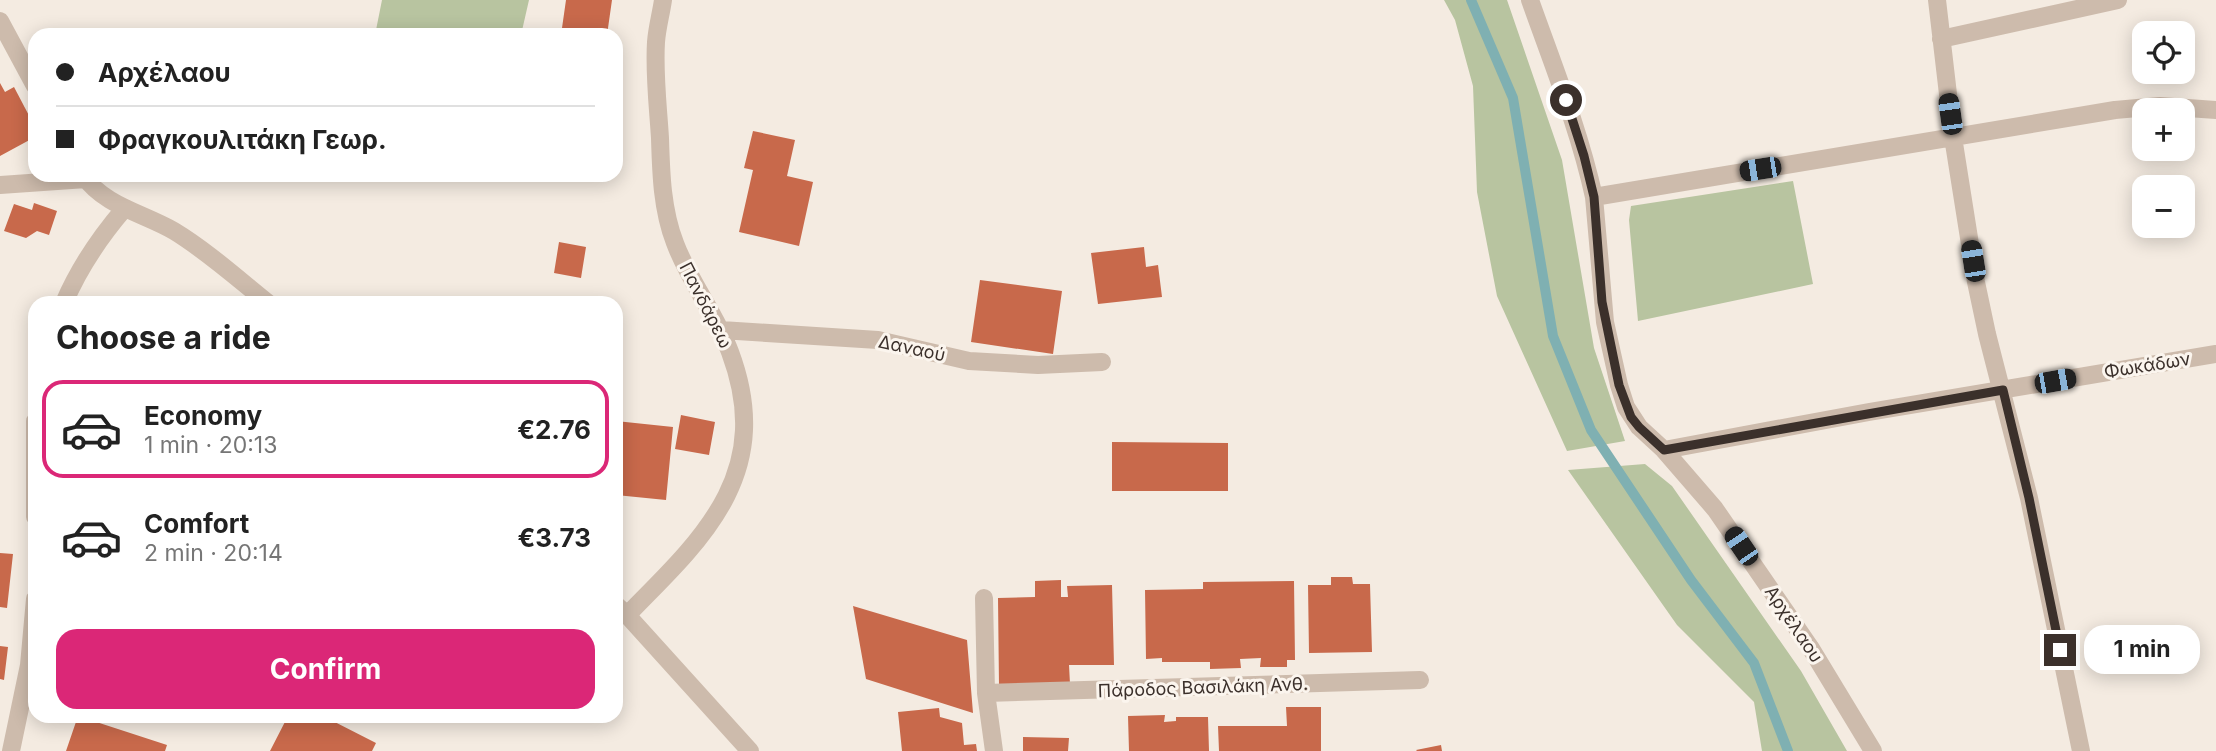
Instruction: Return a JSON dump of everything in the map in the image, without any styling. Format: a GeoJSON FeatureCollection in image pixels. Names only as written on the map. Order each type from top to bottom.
{"type":"FeatureCollection","features":[{"type":"Feature","properties":{"kind":"street","name":"Πανδάρεω"},"geometry":{"type":"LineString","coordinates":[[623,609],[698,542],[732,486],[742,445],[742,401],[731,353],[721,330],[683,264],[673,240],[665,206],[656,88],[656,41],[663,0]]}},
{"type":"Feature","properties":{"kind":"street","name":"Αρχέλαου"},"geometry":{"type":"LineString","coordinates":[[1530,0],[1577,130],[1594,197],[1602,302],[1619,385],[1631,417],[1697,486],[1730,530],[1817,658],[1873,751]]}},
{"type":"Feature","properties":{"kind":"street"},"geometry":{"type":"LineString","coordinates":[[1937,0],[1953,137],[1976,282],[2029,498],[2081,751]]}},
{"type":"Feature","properties":{"kind":"street"},"geometry":{"type":"LineString","coordinates":[[1941,39],[2119,0]]}},
{"type":"Feature","properties":{"kind":"street"},"geometry":{"type":"LineString","coordinates":[[0,21],[28,73]]}},
{"type":"Feature","properties":{"kind":"street"},"geometry":{"type":"LineString","coordinates":[[1594,197],[2138,107],[2177,106],[2216,110]]}},
{"type":"Feature","properties":{"kind":"street"},"geometry":{"type":"LineString","coordinates":[[0,185],[32,182]]}},
{"type":"Feature","properties":{"kind":"street"},"geometry":{"type":"LineString","coordinates":[[90,182],[124,209],[173,231],[259,296]]}},
{"type":"Feature","properties":{"kind":"street"},"geometry":{"type":"LineString","coordinates":[[67,296],[88,257],[124,209]]}},
{"type":"Feature","properties":{"kind":"street","name":"Δαναού"},"geometry":{"type":"LineString","coordinates":[[721,330],[878,340],[968,361],[1038,365],[1102,362]]}},
{"type":"Feature","properties":{"kind":"street","name":"Φωκάδων"},"geometry":{"type":"LineString","coordinates":[[1664,450],[2216,354]]}},
{"type":"Feature","properties":{"kind":"street"},"geometry":{"type":"LineString","coordinates":[[984,598],[986,693],[994,751]]}},
{"type":"Feature","properties":{"kind":"street"},"geometry":{"type":"LineString","coordinates":[[623,611],[750,751]]}},
{"type":"Feature","properties":{"kind":"street"},"geometry":{"type":"LineString","coordinates":[[11,751],[28,670]]}},
{"type":"Feature","properties":{"kind":"street","name":"Πάροδος Βασιλάκη Ανθ."},"geometry":{"type":"LineString","coordinates":[[986,693],[1420,680]]}},
{"type":"Feature","properties":{"kind":"green space"},"geometry":{"type":"Polygon","coordinates":[[[382,0],[529,0],[523,28],[376,28],[382,0]]]}},
{"type":"Feature","properties":{"kind":"green space"},"geometry":{"type":"Polygon","coordinates":[[[1444,0],[1507,0],[1562,160],[1594,348],[1625,441],[1567,451],[1497,296],[1477,192],[1473,86],[1455,20],[1444,0]]]}},
{"type":"Feature","properties":{"kind":"green space"},"geometry":{"type":"Polygon","coordinates":[[[1793,181],[1813,284],[1638,321],[1629,220],[1631,206],[1793,181]]]}},
{"type":"Feature","properties":{"kind":"green space"},"geometry":{"type":"Polygon","coordinates":[[[1645,464],[1672,486],[1801,671],[1847,751],[1762,751],[1754,702],[1677,625],[1568,470],[1645,464]]]}},
{"type":"Feature","properties":{"kind":"building"},"geometry":{"type":"Polygon","coordinates":[[[566,0],[612,0],[608,28],[562,28],[566,0]]]}},
{"type":"Feature","properties":{"kind":"building"},"geometry":{"type":"Polygon","coordinates":[[[0,83],[5,92],[14,87],[28,114],[28,141],[0,156],[0,83]]]}},
{"type":"Feature","properties":{"kind":"building"},"geometry":{"type":"Polygon","coordinates":[[[753,131],[795,140],[787,176],[813,182],[799,246],[739,232],[753,170],[744,168],[753,131]]]}},
{"type":"Feature","properties":{"kind":"building"},"geometry":{"type":"Polygon","coordinates":[[[34,203],[57,211],[49,235],[37,231],[26,238],[4,231],[14,204],[32,210],[34,203]]]}},
{"type":"Feature","properties":{"kind":"building"},"geometry":{"type":"Polygon","coordinates":[[[559,242],[586,247],[581,278],[554,273],[559,242]]]}},
{"type":"Feature","properties":{"kind":"building"},"geometry":{"type":"Polygon","coordinates":[[[1144,247],[1146,267],[1158,265],[1162,297],[1098,304],[1091,253],[1144,247]]]}},
{"type":"Feature","properties":{"kind":"building"},"geometry":{"type":"Polygon","coordinates":[[[980,280],[1062,291],[1053,354],[971,342],[980,280]]]}},
{"type":"Feature","properties":{"kind":"building"},"geometry":{"type":"Polygon","coordinates":[[[681,415],[715,422],[709,455],[675,449],[681,415]]]}},
{"type":"Feature","properties":{"kind":"building"},"geometry":{"type":"Polygon","coordinates":[[[623,422],[673,427],[666,500],[623,496],[623,422]]]}},
{"type":"Feature","properties":{"kind":"building"},"geometry":{"type":"Polygon","coordinates":[[[1112,442],[1228,443],[1228,491],[1112,491],[1112,442]]]}},
{"type":"Feature","properties":{"kind":"building"},"geometry":{"type":"Polygon","coordinates":[[[0,553],[13,554],[7,608],[0,607],[0,553]]]}},
{"type":"Feature","properties":{"kind":"building"},"geometry":{"type":"Polygon","coordinates":[[[1331,577],[1352,577],[1353,584],[1370,584],[1372,652],[1309,653],[1308,585],[1331,585],[1331,577]]]}},
{"type":"Feature","properties":{"kind":"building"},"geometry":{"type":"Polygon","coordinates":[[[1061,580],[1061,597],[1068,597],[1067,586],[1112,585],[1114,665],[1069,665],[1070,684],[999,686],[998,598],[1035,597],[1035,581],[1061,580]]]}},
{"type":"Feature","properties":{"kind":"building"},"geometry":{"type":"Polygon","coordinates":[[[1294,581],[1295,660],[1287,660],[1287,667],[1260,667],[1261,658],[1240,659],[1241,668],[1210,669],[1210,662],[1162,662],[1162,658],[1146,659],[1145,590],[1203,589],[1203,582],[1294,581]]]}},
{"type":"Feature","properties":{"kind":"building"},"geometry":{"type":"Polygon","coordinates":[[[853,606],[967,640],[973,713],[866,679],[853,606]]]}},
{"type":"Feature","properties":{"kind":"building"},"geometry":{"type":"Polygon","coordinates":[[[0,646],[8,647],[4,680],[0,679],[0,646]]]}},
{"type":"Feature","properties":{"kind":"building"},"geometry":{"type":"Polygon","coordinates":[[[1286,707],[1321,707],[1321,751],[1219,751],[1218,726],[1287,726],[1286,707]]]}},
{"type":"Feature","properties":{"kind":"building"},"geometry":{"type":"Polygon","coordinates":[[[939,708],[940,717],[962,723],[964,745],[976,744],[977,751],[902,751],[898,712],[939,708]]]}},
{"type":"Feature","properties":{"kind":"building"},"geometry":{"type":"Polygon","coordinates":[[[1165,715],[1164,722],[1176,721],[1176,717],[1208,717],[1209,751],[1129,751],[1128,716],[1165,715]]]}},
{"type":"Feature","properties":{"kind":"building"},"geometry":{"type":"Polygon","coordinates":[[[76,723],[99,723],[167,745],[165,751],[66,751],[76,723]]]}},
{"type":"Feature","properties":{"kind":"building"},"geometry":{"type":"Polygon","coordinates":[[[284,723],[337,723],[376,743],[372,751],[270,751],[284,723]]]}},
{"type":"Feature","properties":{"kind":"building"},"geometry":{"type":"Polygon","coordinates":[[[1023,737],[1069,738],[1068,751],[1023,751],[1023,737]]]}},
{"type":"Feature","properties":{"kind":"building"},"geometry":{"type":"Polygon","coordinates":[[[1441,745],[1442,751],[1416,750],[1441,745]]]}},
{"type":"Feature","properties":{"kind":"waterway"},"geometry":{"type":"LineString","coordinates":[[1471,0],[1513,98],[1553,336],[1591,430],[1691,580],[1754,663],[1788,751]]}},
{"type":"Feature","properties":{"kind":"route"},"geometry":{"type":"LineString","coordinates":[[1566,100],[1577,130],[1594,197],[1602,302],[1619,385],[1626,407],[1639,427],[1664,450],[2003,390],[2029,498],[2060,650]]}}]}
